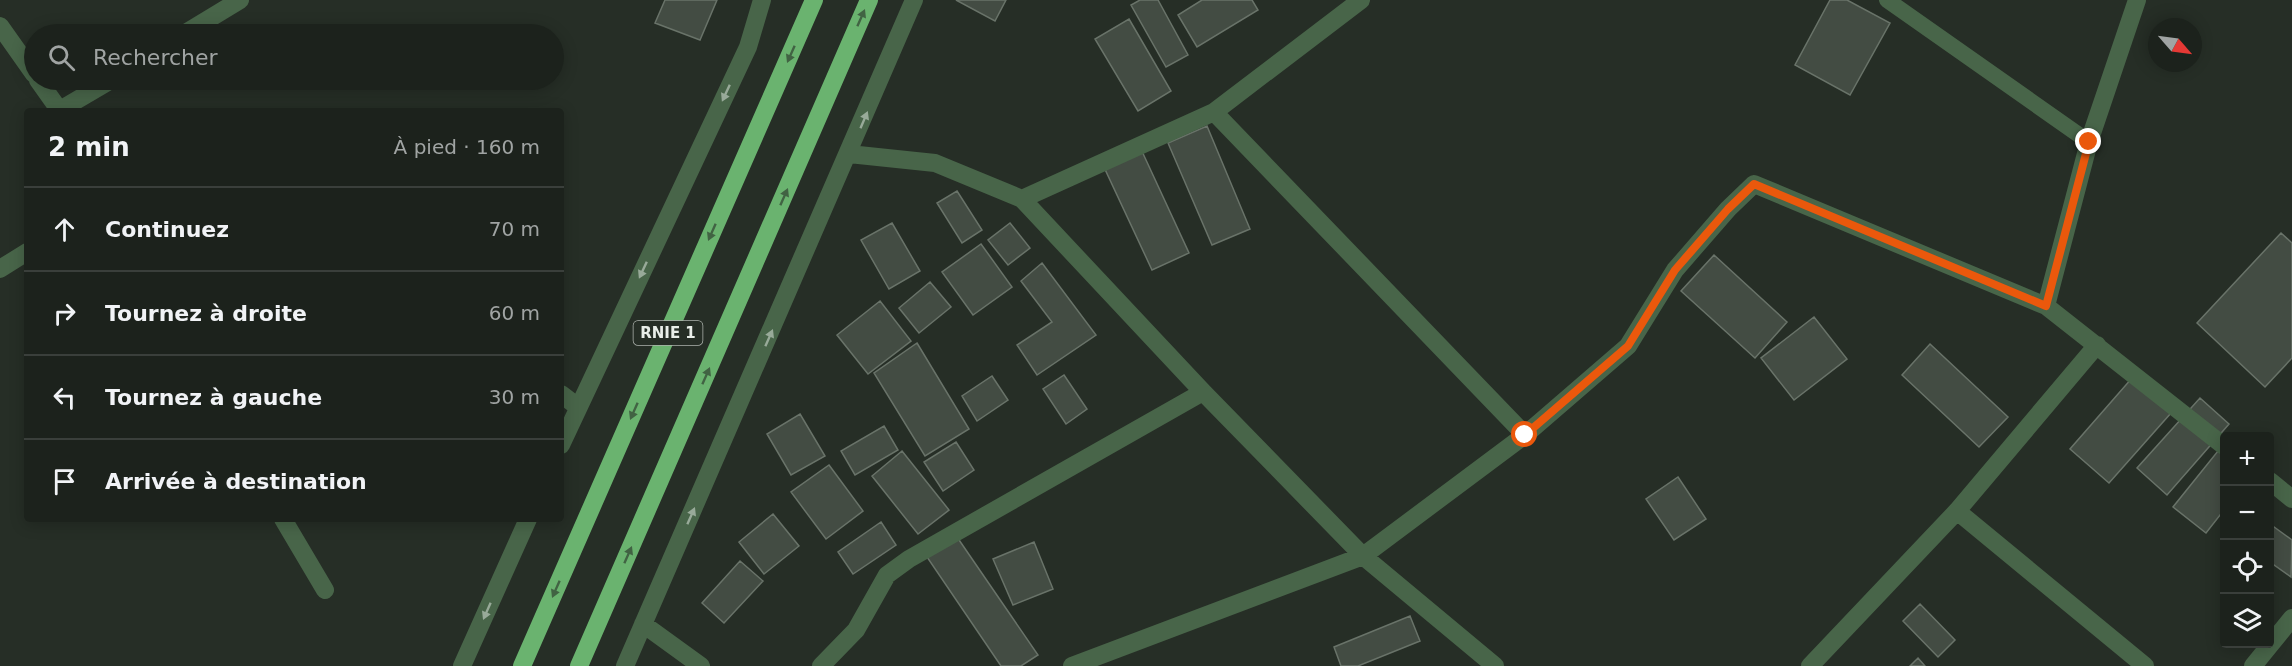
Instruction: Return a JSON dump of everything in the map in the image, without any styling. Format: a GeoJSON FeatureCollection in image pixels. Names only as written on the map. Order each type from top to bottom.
{"type":"FeatureCollection","features":[{"type":"Feature","properties":{"kind":"highway","name":"RNIE 1"},"geometry":{"type":"LineString","coordinates":[[522,666],[814,0]]}},
{"type":"Feature","properties":{"kind":"highway","name":"RNIE 1"},"geometry":{"type":"LineString","coordinates":[[579,666],[869,0]]}},
{"type":"Feature","properties":{"kind":"street"},"geometry":{"type":"LineString","coordinates":[[200,24],[240,0]]}},
{"type":"Feature","properties":{"kind":"street"},"geometry":{"type":"LineString","coordinates":[[564,438],[748,47],[762,0]]}},
{"type":"Feature","properties":{"kind":"street"},"geometry":{"type":"LineString","coordinates":[[625,666],[914,0]]}},
{"type":"Feature","properties":{"kind":"street"},"geometry":{"type":"LineString","coordinates":[[1022,199],[1214,112],[1361,0]]}},
{"type":"Feature","properties":{"kind":"street"},"geometry":{"type":"LineString","coordinates":[[2046,306],[2089,142],[2137,0]]}},
{"type":"Feature","properties":{"kind":"street"},"geometry":{"type":"LineString","coordinates":[[0,26],[24,60]]}},
{"type":"Feature","properties":{"kind":"street"},"geometry":{"type":"LineString","coordinates":[[45,90],[58,108]]}},
{"type":"Feature","properties":{"kind":"street"},"geometry":{"type":"LineString","coordinates":[[65,108],[95,90]]}},
{"type":"Feature","properties":{"kind":"street"},"geometry":{"type":"LineString","coordinates":[[1214,112],[1525,435]]}},
{"type":"Feature","properties":{"kind":"street"},"geometry":{"type":"LineString","coordinates":[[849,154],[935,163],[1022,199],[1203,392],[1363,556],[1496,666]]}},
{"type":"Feature","properties":{"kind":"street"},"geometry":{"type":"LineString","coordinates":[[1072,666],[1363,556],[1525,435],[1628,346],[1675,270],[1728,209],[1754,184],[2046,306],[2220,443]]}},
{"type":"Feature","properties":{"kind":"street"},"geometry":{"type":"LineString","coordinates":[[0,270],[24,254]]}},
{"type":"Feature","properties":{"kind":"street"},"geometry":{"type":"LineString","coordinates":[[1810,666],[1957,511],[2097,345]]}},
{"type":"Feature","properties":{"kind":"street"},"geometry":{"type":"LineString","coordinates":[[821,666],[856,630],[887,575],[909,559],[1203,392]]}},
{"type":"Feature","properties":{"kind":"street"},"geometry":{"type":"LineString","coordinates":[[564,396],[578,407]]}},
{"type":"Feature","properties":{"kind":"street"},"geometry":{"type":"LineString","coordinates":[[2274,484],[2292,499]]}},
{"type":"Feature","properties":{"kind":"street"},"geometry":{"type":"LineString","coordinates":[[1957,511],[2145,666]]}},
{"type":"Feature","properties":{"kind":"street"},"geometry":{"type":"LineString","coordinates":[[285,522],[325,590]]}},
{"type":"Feature","properties":{"kind":"street"},"geometry":{"type":"LineString","coordinates":[[462,666],[527,522]]}},
{"type":"Feature","properties":{"kind":"street"},"geometry":{"type":"LineString","coordinates":[[2253,666],[2292,618]]}},
{"type":"Feature","properties":{"kind":"street"},"geometry":{"type":"LineString","coordinates":[[643,624],[701,666]]}},
{"type":"Feature","properties":{"kind":"lane"},"geometry":{"type":"LineString","coordinates":[[1887,0],[2089,142]]}},
{"type":"Feature","properties":{"kind":"building"},"geometry":{"type":"Polygon","coordinates":[[[665,0],[717,0],[700,40],[655,23],[665,0]]]}},
{"type":"Feature","properties":{"kind":"building"},"geometry":{"type":"Polygon","coordinates":[[[956,0],[1006,0],[995,21],[956,0]]]}},
{"type":"Feature","properties":{"kind":"building"},"geometry":{"type":"Polygon","coordinates":[[[1140,0],[1158,0],[1188,55],[1166,67],[1131,5],[1140,0]]]}},
{"type":"Feature","properties":{"kind":"building"},"geometry":{"type":"Polygon","coordinates":[[[1202,0],[1252,0],[1258,10],[1197,47],[1178,15],[1202,0]]]}},
{"type":"Feature","properties":{"kind":"building"},"geometry":{"type":"Polygon","coordinates":[[[1830,0],[1847,0],[1890,23],[1850,95],[1795,65],[1830,0]]]}},
{"type":"Feature","properties":{"kind":"building"},"geometry":{"type":"Polygon","coordinates":[[[1129,19],[1171,91],[1138,111],[1095,39],[1129,19]]]}},
{"type":"Feature","properties":{"kind":"building"},"geometry":{"type":"Polygon","coordinates":[[[1207,126],[1250,229],[1212,245],[1168,143],[1207,126]]]}},
{"type":"Feature","properties":{"kind":"building"},"geometry":{"type":"Polygon","coordinates":[[[1140,147],[1189,253],[1152,270],[1103,165],[1140,147]]]}},
{"type":"Feature","properties":{"kind":"building"},"geometry":{"type":"Polygon","coordinates":[[[957,191],[982,230],[962,243],[937,203],[957,191]]]}},
{"type":"Feature","properties":{"kind":"building"},"geometry":{"type":"Polygon","coordinates":[[[892,223],[920,271],[889,289],[861,240],[892,223]]]}},
{"type":"Feature","properties":{"kind":"building"},"geometry":{"type":"Polygon","coordinates":[[[1010,223],[1030,248],[1008,265],[988,240],[1010,223]]]}},
{"type":"Feature","properties":{"kind":"building"},"geometry":{"type":"Polygon","coordinates":[[[2281,233],[2292,243],[2292,358],[2265,387],[2197,323],[2281,233]]]}},
{"type":"Feature","properties":{"kind":"building"},"geometry":{"type":"Polygon","coordinates":[[[981,244],[1012,287],[973,315],[942,272],[981,244]]]}},
{"type":"Feature","properties":{"kind":"building"},"geometry":{"type":"Polygon","coordinates":[[[1714,255],[1787,322],[1755,358],[1681,291],[1714,255]]]}},
{"type":"Feature","properties":{"kind":"building"},"geometry":{"type":"Polygon","coordinates":[[[1042,263],[1096,335],[1037,375],[1017,345],[1052,322],[1021,281],[1042,263]]]}},
{"type":"Feature","properties":{"kind":"building"},"geometry":{"type":"Polygon","coordinates":[[[930,282],[951,307],[919,333],[899,308],[930,282]]]}},
{"type":"Feature","properties":{"kind":"building"},"geometry":{"type":"Polygon","coordinates":[[[880,301],[911,341],[868,374],[837,335],[880,301]]]}},
{"type":"Feature","properties":{"kind":"building"},"geometry":{"type":"Polygon","coordinates":[[[1814,317],[1847,359],[1794,400],[1761,358],[1814,317]]]}},
{"type":"Feature","properties":{"kind":"building"},"geometry":{"type":"Polygon","coordinates":[[[917,343],[969,429],[925,456],[874,373],[917,343]]]}},
{"type":"Feature","properties":{"kind":"building"},"geometry":{"type":"Polygon","coordinates":[[[1930,344],[2008,417],[1979,447],[1902,375],[1930,344]]]}},
{"type":"Feature","properties":{"kind":"building"},"geometry":{"type":"Polygon","coordinates":[[[1064,375],[1087,409],[1066,424],[1043,389],[1064,375]]]}},
{"type":"Feature","properties":{"kind":"building"},"geometry":{"type":"Polygon","coordinates":[[[992,376],[1008,400],[977,421],[962,396],[992,376]]]}},
{"type":"Feature","properties":{"kind":"building"},"geometry":{"type":"Polygon","coordinates":[[[2132,378],[2171,413],[2109,483],[2070,449],[2132,378]]]}},
{"type":"Feature","properties":{"kind":"building"},"geometry":{"type":"Polygon","coordinates":[[[2200,398],[2229,424],[2167,495],[2137,468],[2200,398]]]}},
{"type":"Feature","properties":{"kind":"building"},"geometry":{"type":"Polygon","coordinates":[[[800,414],[825,456],[791,475],[767,434],[800,414]]]}},
{"type":"Feature","properties":{"kind":"building"},"geometry":{"type":"Polygon","coordinates":[[[884,426],[898,450],[855,475],[841,451],[884,426]]]}},
{"type":"Feature","properties":{"kind":"building"},"geometry":{"type":"Polygon","coordinates":[[[956,442],[974,470],[943,491],[924,462],[956,442]]]}},
{"type":"Feature","properties":{"kind":"building"},"geometry":{"type":"Polygon","coordinates":[[[2220,448],[2220,515],[2206,533],[2173,507],[2220,448]]]}},
{"type":"Feature","properties":{"kind":"building"},"geometry":{"type":"Polygon","coordinates":[[[902,451],[949,510],[918,534],[872,476],[902,451]]]}},
{"type":"Feature","properties":{"kind":"building"},"geometry":{"type":"Polygon","coordinates":[[[829,465],[863,511],[826,539],[791,492],[829,465]]]}},
{"type":"Feature","properties":{"kind":"building"},"geometry":{"type":"Polygon","coordinates":[[[1678,477],[1706,519],[1674,540],[1646,499],[1678,477]]]}},
{"type":"Feature","properties":{"kind":"building"},"geometry":{"type":"Polygon","coordinates":[[[773,514],[799,546],[764,574],[739,542],[773,514]]]}},
{"type":"Feature","properties":{"kind":"building"},"geometry":{"type":"Polygon","coordinates":[[[881,522],[896,545],[853,574],[838,552],[881,522]]]}},
{"type":"Feature","properties":{"kind":"building"},"geometry":{"type":"Polygon","coordinates":[[[2274,527],[2292,540],[2291,577],[2274,565],[2274,527]]]}},
{"type":"Feature","properties":{"kind":"building"},"geometry":{"type":"Polygon","coordinates":[[[957,537],[1038,655],[1021,666],[1001,666],[927,557],[957,537]]]}},
{"type":"Feature","properties":{"kind":"building"},"geometry":{"type":"Polygon","coordinates":[[[1034,542],[1053,589],[1013,605],[993,559],[1034,542]]]}},
{"type":"Feature","properties":{"kind":"building"},"geometry":{"type":"Polygon","coordinates":[[[740,561],[763,581],[724,623],[702,603],[740,561]]]}},
{"type":"Feature","properties":{"kind":"building"},"geometry":{"type":"Polygon","coordinates":[[[1920,604],[1955,640],[1938,657],[1903,621],[1920,604]]]}},
{"type":"Feature","properties":{"kind":"building"},"geometry":{"type":"Polygon","coordinates":[[[1410,616],[1420,641],[1358,666],[1341,666],[1334,647],[1410,616]]]}},
{"type":"Feature","properties":{"kind":"building"},"geometry":{"type":"Polygon","coordinates":[[[1918,658],[1925,666],[1910,666],[1918,658]]]}},
{"type":"Feature","properties":{"kind":"route"},"geometry":{"type":"LineString","coordinates":[[1525,435],[1628,346],[1675,270],[1728,209],[1754,184],[2046,306],[2089,142]]}}]}
